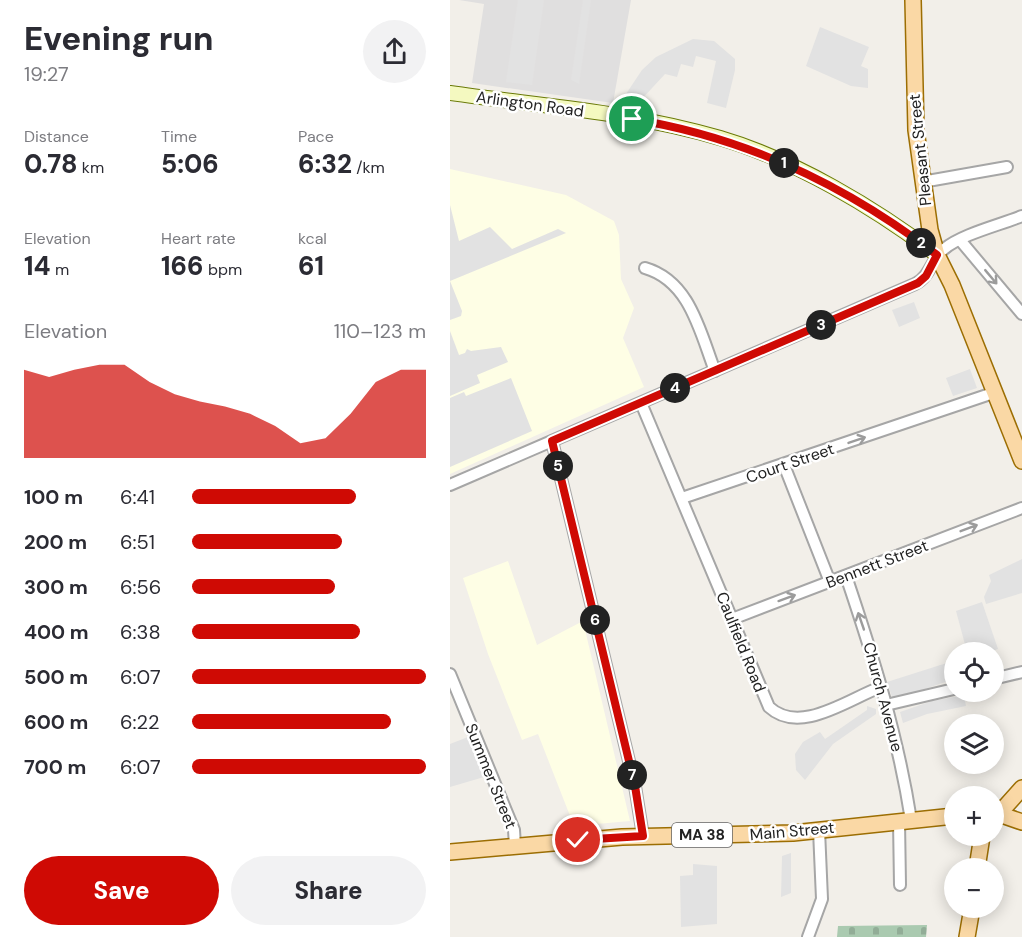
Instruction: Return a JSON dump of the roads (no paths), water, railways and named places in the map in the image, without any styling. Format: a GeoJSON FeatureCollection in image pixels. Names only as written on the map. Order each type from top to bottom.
{"type":"FeatureCollection","features":[{"type":"Feature","properties":{"kind":"main road","name":"Pleasant Street"},"geometry":{"type":"LineString","coordinates":[[913,0],[914,99],[922,182],[937,255],[952,285],[1022,461]]}},
{"type":"Feature","properties":{"kind":"main road"},"geometry":{"type":"LineString","coordinates":[[1004,807],[1022,788]]}},
{"type":"Feature","properties":{"kind":"main road"},"geometry":{"type":"LineString","coordinates":[[1004,816],[1022,822]]}},
{"type":"Feature","properties":{"kind":"main road","name":"Main Street"},"geometry":{"type":"LineString","coordinates":[[450,852],[643,836],[762,835],[944,817]]}},
{"type":"Feature","properties":{"kind":"main road"},"geometry":{"type":"LineString","coordinates":[[967,937],[970,918]]}},
{"type":"Feature","properties":{"kind":"street","name":"Arlington Road"},"geometry":{"type":"LineString","coordinates":[[450,93],[670,126],[730,141],[785,163],[821,182],[905,231],[937,255]]}},
{"type":"Feature","properties":{"kind":"street"},"geometry":{"type":"LineString","coordinates":[[922,182],[1007,167]]}},
{"type":"Feature","properties":{"kind":"street"},"geometry":{"type":"LineString","coordinates":[[450,485],[918,283],[926,276],[937,255],[960,240],[1022,216]]}},
{"type":"Feature","properties":{"kind":"street"},"geometry":{"type":"LineString","coordinates":[[960,240],[1022,314]]}},
{"type":"Feature","properties":{"kind":"street"},"geometry":{"type":"LineString","coordinates":[[645,268],[666,277],[683,295],[715,371]]}},
{"type":"Feature","properties":{"kind":"street","name":"Court Street"},"geometry":{"type":"LineString","coordinates":[[682,498],[996,392]]}},
{"type":"Feature","properties":{"kind":"street"},"geometry":{"type":"LineString","coordinates":[[642,403],[682,498]]}},
{"type":"Feature","properties":{"kind":"street"},"geometry":{"type":"LineString","coordinates":[[552,441],[635,786],[643,836]]}},
{"type":"Feature","properties":{"kind":"street"},"geometry":{"type":"LineString","coordinates":[[784,465],[830,582]]}},
{"type":"Feature","properties":{"kind":"street","name":"Caulfield Road"},"geometry":{"type":"LineString","coordinates":[[682,498],[764,698],[770,707],[780,715],[799,717],[818,714],[881,687]]}},
{"type":"Feature","properties":{"kind":"street","name":"Bennett Street"},"geometry":{"type":"LineString","coordinates":[[732,619],[1022,508]]}},
{"type":"Feature","properties":{"kind":"street","name":"Church Avenue"},"geometry":{"type":"LineString","coordinates":[[846,576],[886,705],[905,820],[900,885]]}},
{"type":"Feature","properties":{"kind":"street"},"geometry":{"type":"LineString","coordinates":[[1004,676],[1022,672]]}},
{"type":"Feature","properties":{"kind":"street","name":"Summer Street"},"geometry":{"type":"LineString","coordinates":[[450,674],[514,830],[515,846]]}},
{"type":"Feature","properties":{"kind":"street"},"geometry":{"type":"LineString","coordinates":[[886,705],[944,691]]}},
{"type":"Feature","properties":{"kind":"street"},"geometry":{"type":"LineString","coordinates":[[808,937],[822,899],[819,830]]}}]}
